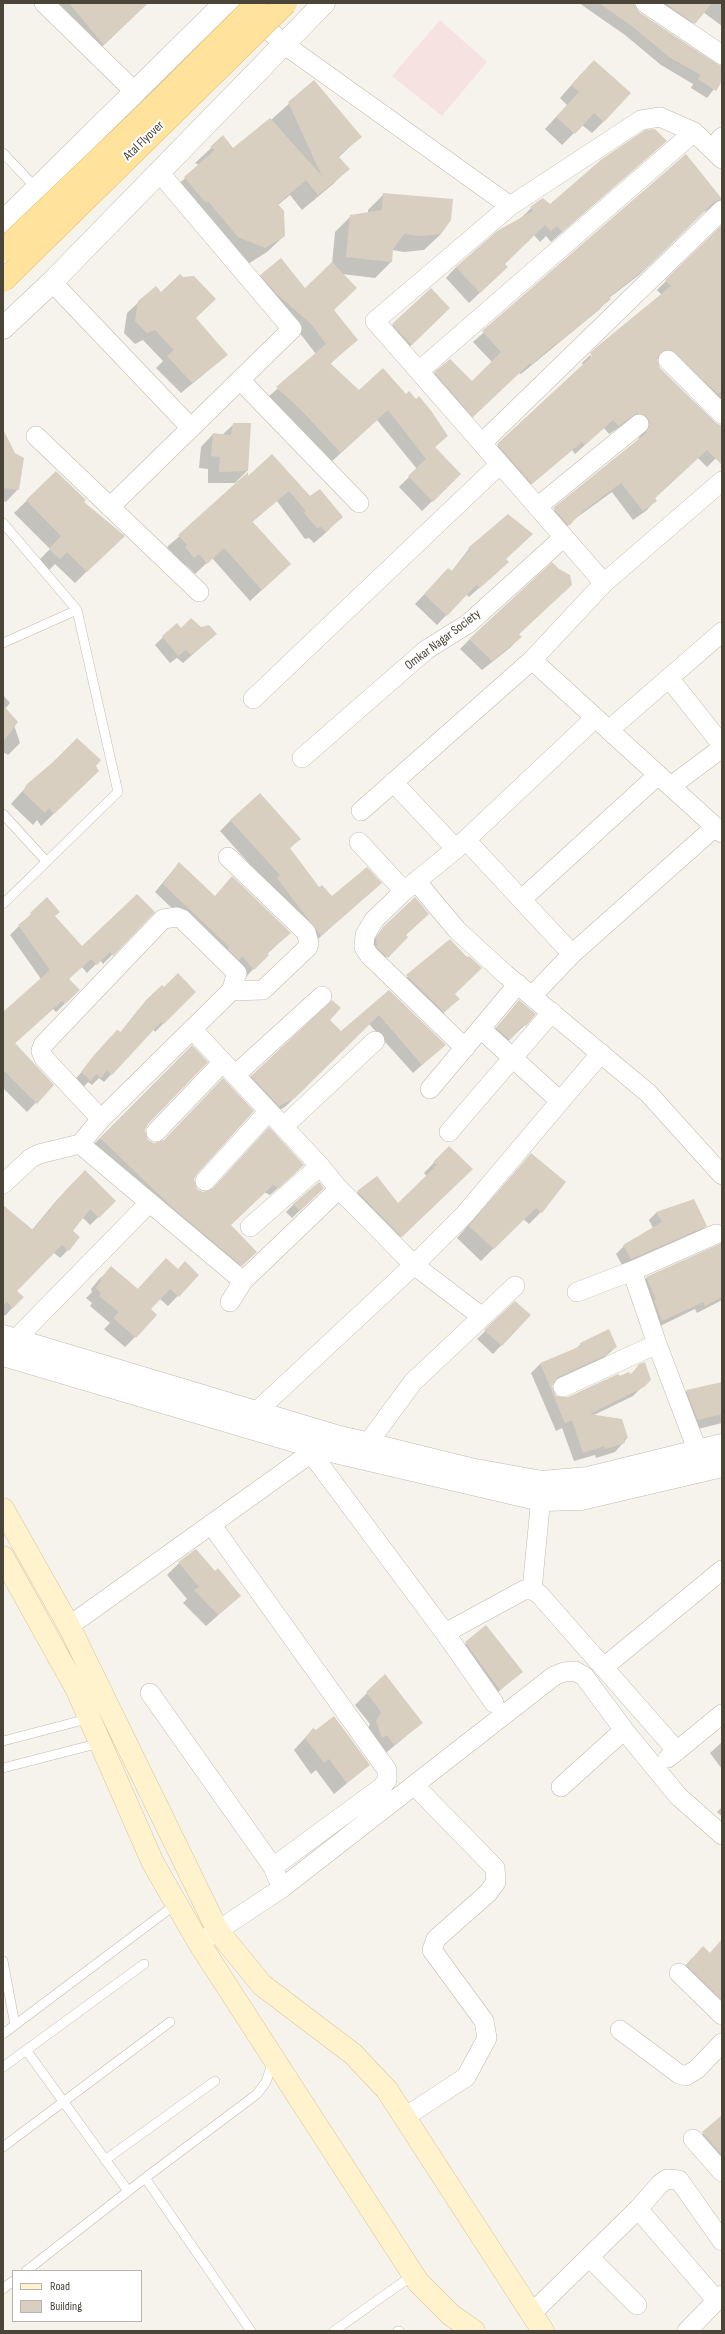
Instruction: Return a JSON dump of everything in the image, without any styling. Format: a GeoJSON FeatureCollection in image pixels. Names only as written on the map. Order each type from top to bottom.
{"type":"FeatureCollection","features":[{"type":"Feature","properties":{"kind":"main road","name":"Atal Flyover"},"geometry":{"type":"LineString","coordinates":[[3,250],[153,107],[257,3]]}},
{"type":"Feature","properties":{"kind":"main road","name":"Atal Flyover"},"geometry":{"type":"LineString","coordinates":[[3,281],[286,3]]}},
{"type":"Feature","properties":{"kind":"main road"},"geometry":{"type":"LineString","coordinates":[[3,1509],[69,1626],[218,1931],[262,1985],[353,2054],[387,2090],[537,2322]]}},
{"type":"Feature","properties":{"kind":"main road"},"geometry":{"type":"LineString","coordinates":[[3,1557],[91,1718],[100,1743],[153,1863],[199,1943],[413,2275],[451,2315],[474,2331]]}},
{"type":"Feature","properties":{"kind":"street"},"geometry":{"type":"LineString","coordinates":[[44,3],[134,92]]}},
{"type":"Feature","properties":{"kind":"street"},"geometry":{"type":"LineString","coordinates":[[3,222],[225,3]]}},
{"type":"Feature","properties":{"kind":"street"},"geometry":{"type":"LineString","coordinates":[[239,3],[285,45],[510,206]]}},
{"type":"Feature","properties":{"kind":"street"},"geometry":{"type":"LineString","coordinates":[[3,328],[52,282],[285,45],[324,3]]}},
{"type":"Feature","properties":{"kind":"street"},"geometry":{"type":"LineString","coordinates":[[645,3],[722,54]]}},
{"type":"Feature","properties":{"kind":"street"},"geometry":{"type":"LineString","coordinates":[[604,583],[375,321],[510,206],[641,120],[660,117],[694,132],[719,148]]}},
{"type":"Feature","properties":{"kind":"street"},"geometry":{"type":"LineString","coordinates":[[419,371],[694,132]]}},
{"type":"Feature","properties":{"kind":"street"},"geometry":{"type":"LineString","coordinates":[[110,507],[292,329],[160,172]]}},
{"type":"Feature","properties":{"kind":"street"},"geometry":{"type":"LineString","coordinates":[[482,443],[722,210]]}},
{"type":"Feature","properties":{"kind":"street"},"geometry":{"type":"LineString","coordinates":[[52,282],[191,428]]}},
{"type":"Feature","properties":{"kind":"street"},"geometry":{"type":"LineString","coordinates":[[668,360],[722,414]]}},
{"type":"Feature","properties":{"kind":"street"},"geometry":{"type":"LineString","coordinates":[[240,380],[359,503]]}},
{"type":"Feature","properties":{"kind":"street"},"geometry":{"type":"LineString","coordinates":[[538,507],[639,424]]}},
{"type":"Feature","properties":{"kind":"street"},"geometry":{"type":"LineString","coordinates":[[36,436],[199,592]]}},
{"type":"Feature","properties":{"kind":"street"},"geometry":{"type":"LineString","coordinates":[[253,699],[500,464]]}},
{"type":"Feature","properties":{"kind":"street"},"geometry":{"type":"LineString","coordinates":[[361,811],[532,660],[604,583],[722,480]]}},
{"type":"Feature","properties":{"kind":"street","name":"Omkar Nagar Society"},"geometry":{"type":"LineString","coordinates":[[302,758],[426,650],[469,623],[564,537]]}},
{"type":"Feature","properties":{"kind":"street"},"geometry":{"type":"LineString","coordinates":[[465,1048],[368,955],[364,947],[365,935],[374,920],[410,886],[461,845],[602,724],[669,678],[722,632]]}},
{"type":"Feature","properties":{"kind":"street"},"geometry":{"type":"LineString","coordinates":[[532,660],[718,830],[572,954],[532,996]]}},
{"type":"Feature","properties":{"kind":"street"},"geometry":{"type":"LineString","coordinates":[[669,678],[722,744]]}},
{"type":"Feature","properties":{"kind":"street"},"geometry":{"type":"LineString","coordinates":[[522,899],[664,780],[722,748]]}},
{"type":"Feature","properties":{"kind":"street"},"geometry":{"type":"LineString","coordinates":[[393,782],[522,899],[572,954]]}},
{"type":"Feature","properties":{"kind":"street"},"geometry":{"type":"LineString","coordinates":[[359,842],[518,984],[648,1093],[722,1174]]}},
{"type":"Feature","properties":{"kind":"street"},"geometry":{"type":"LineString","coordinates":[[228,857],[306,932],[309,943],[308,947],[263,990],[231,991]]}},
{"type":"Feature","properties":{"kind":"street"},"geometry":{"type":"LineString","coordinates":[[3,1184],[31,1158],[47,1151],[80,1144],[102,1119],[231,991],[237,973],[182,919],[177,917],[163,919],[43,1045],[42,1051],[44,1058],[102,1119]]}},
{"type":"Feature","properties":{"kind":"street"},"geometry":{"type":"LineString","coordinates":[[430,1089],[518,984]]}},
{"type":"Feature","properties":{"kind":"street"},"geometry":{"type":"LineString","coordinates":[[156,1132],[229,1069],[322,996]]}},
{"type":"Feature","properties":{"kind":"street"},"geometry":{"type":"LineString","coordinates":[[449,1132],[552,1012]]}},
{"type":"Feature","properties":{"kind":"street"},"geometry":{"type":"LineString","coordinates":[[480,1029],[560,1101]]}},
{"type":"Feature","properties":{"kind":"street"},"geometry":{"type":"LineString","coordinates":[[192,1030],[284,1127],[339,1189],[414,1265],[482,1317]]}},
{"type":"Feature","properties":{"kind":"street"},"geometry":{"type":"LineString","coordinates":[[284,1127],[375,1041]]}},
{"type":"Feature","properties":{"kind":"street"},"geometry":{"type":"LineString","coordinates":[[255,1413],[414,1265],[465,1214],[601,1053]]}},
{"type":"Feature","properties":{"kind":"street"},"geometry":{"type":"LineString","coordinates":[[205,1181],[269,1111]]}},
{"type":"Feature","properties":{"kind":"street"},"geometry":{"type":"LineString","coordinates":[[80,1144],[243,1281]]}},
{"type":"Feature","properties":{"kind":"street"},"geometry":{"type":"LineString","coordinates":[[250,1227],[320,1166]]}},
{"type":"Feature","properties":{"kind":"street"},"geometry":{"type":"LineString","coordinates":[[230,1302],[243,1281],[339,1189]]}},
{"type":"Feature","properties":{"kind":"street"},"geometry":{"type":"LineString","coordinates":[[7,1343],[149,1203]]}},
{"type":"Feature","properties":{"kind":"street"},"geometry":{"type":"LineString","coordinates":[[576,1292],[632,1271],[716,1234]]}},
{"type":"Feature","properties":{"kind":"street"},"geometry":{"type":"LineString","coordinates":[[632,1271],[657,1344],[698,1452]]}},
{"type":"Feature","properties":{"kind":"street"},"geometry":{"type":"LineString","coordinates":[[368,1443],[413,1382],[515,1286]]}},
{"type":"Feature","properties":{"kind":"street"},"geometry":{"type":"LineString","coordinates":[[7,1343],[255,1413],[314,1451],[581,1499],[722,1466]]}},
{"type":"Feature","properties":{"kind":"street"},"geometry":{"type":"LineString","coordinates":[[7,1343],[275,1427],[368,1443],[470,1469],[542,1491],[588,1478],[722,1445]]}},
{"type":"Feature","properties":{"kind":"street"},"geometry":{"type":"LineString","coordinates":[[563,1387],[657,1344]]}},
{"type":"Feature","properties":{"kind":"street"},"geometry":{"type":"LineString","coordinates":[[69,1626],[314,1451]]}},
{"type":"Feature","properties":{"kind":"street"},"geometry":{"type":"LineString","coordinates":[[314,1451],[494,1703]]}},
{"type":"Feature","properties":{"kind":"street"},"geometry":{"type":"LineString","coordinates":[[532,1590],[542,1491]]}},
{"type":"Feature","properties":{"kind":"street"},"geometry":{"type":"LineString","coordinates":[[211,1524],[387,1770],[387,1780],[382,1787],[273,1867]]}},
{"type":"Feature","properties":{"kind":"street"},"geometry":{"type":"LineString","coordinates":[[604,1667],[722,1570]]}},
{"type":"Feature","properties":{"kind":"street"},"geometry":{"type":"LineString","coordinates":[[445,1633],[524,1590],[532,1590],[546,1600],[677,1751]]}},
{"type":"Feature","properties":{"kind":"street"},"geometry":{"type":"LineString","coordinates":[[199,1943],[282,1888],[415,1786],[554,1676],[564,1672],[575,1671],[584,1676],[624,1730],[678,1796],[722,1835]]}},
{"type":"Feature","properties":{"kind":"street"},"geometry":{"type":"LineString","coordinates":[[150,1693],[273,1867],[282,1888]]}},
{"type":"Feature","properties":{"kind":"street"},"geometry":{"type":"LineString","coordinates":[[656,1768],[722,1714]]}},
{"type":"Feature","properties":{"kind":"street"},"geometry":{"type":"LineString","coordinates":[[560,1787],[624,1730]]}},
{"type":"Feature","properties":{"kind":"street"},"geometry":{"type":"LineString","coordinates":[[405,2117],[466,2077],[487,2038],[484,2021],[432,1950],[436,1939],[488,1893],[496,1882],[495,1868],[415,1786]]}},
{"type":"Feature","properties":{"kind":"street"},"geometry":{"type":"LineString","coordinates":[[679,1973],[722,2015]]}},
{"type":"Feature","properties":{"kind":"street"},"geometry":{"type":"LineString","coordinates":[[620,2030],[679,2074],[686,2076],[697,2069],[722,2043]]}},
{"type":"Feature","properties":{"kind":"street"},"geometry":{"type":"LineString","coordinates":[[693,2139],[722,2172]]}},
{"type":"Feature","properties":{"kind":"street"},"geometry":{"type":"LineString","coordinates":[[537,2322],[589,2257],[638,2209],[660,2184],[667,2179],[675,2178],[679,2180],[722,2241]]}},
{"type":"Feature","properties":{"kind":"street"},"geometry":{"type":"LineString","coordinates":[[638,2209],[719,2298],[687,2331]]}},
{"type":"Feature","properties":{"kind":"street"},"geometry":{"type":"LineString","coordinates":[[589,2257],[637,2305]]}},
{"type":"Feature","properties":{"kind":"lane"},"geometry":{"type":"LineString","coordinates":[[3,153],[37,188]]}},
{"type":"Feature","properties":{"kind":"lane"},"geometry":{"type":"LineString","coordinates":[[3,523],[77,610],[118,792],[3,904]]}},
{"type":"Feature","properties":{"kind":"lane"},"geometry":{"type":"LineString","coordinates":[[3,643],[77,610]]}},
{"type":"Feature","properties":{"kind":"lane"},"geometry":{"type":"LineString","coordinates":[[3,814],[46,861]]}},
{"type":"Feature","properties":{"kind":"lane"},"geometry":{"type":"LineString","coordinates":[[3,1741],[91,1718]]}},
{"type":"Feature","properties":{"kind":"lane"},"geometry":{"type":"LineString","coordinates":[[3,1768],[100,1743]]}},
{"type":"Feature","properties":{"kind":"lane"},"geometry":{"type":"LineString","coordinates":[[3,2034],[176,1904]]}},
{"type":"Feature","properties":{"kind":"lane"},"geometry":{"type":"LineString","coordinates":[[3,1961],[15,2025]]}},
{"type":"Feature","properties":{"kind":"lane"},"geometry":{"type":"LineString","coordinates":[[3,2066],[144,1964]]}},
{"type":"Feature","properties":{"kind":"lane"},"geometry":{"type":"LineString","coordinates":[[3,2147],[62,2101],[170,2022]]}},
{"type":"Feature","properties":{"kind":"lane"},"geometry":{"type":"LineString","coordinates":[[26,2050],[128,2191]]}},
{"type":"Feature","properties":{"kind":"lane"},"geometry":{"type":"LineString","coordinates":[[27,2270],[128,2191],[257,2094],[266,2082],[274,2059]]}},
{"type":"Feature","properties":{"kind":"lane"},"geometry":{"type":"LineString","coordinates":[[105,2160],[215,2081]]}},
{"type":"Feature","properties":{"kind":"lane"},"geometry":{"type":"LineString","coordinates":[[145,2178],[251,2331]]}},
{"type":"Feature","properties":{"kind":"lane"},"geometry":{"type":"LineString","coordinates":[[334,2331],[413,2275]]}},
{"type":"Feature","properties":{"kind":"lane"},"geometry":{"type":"LineString","coordinates":[[3,2289],[12,2282]]}},
{"type":"Feature","properties":{"kind":"shaded area"},"geometry":{"type":"Polygon","coordinates":[[[440,20],[487,62],[442,116],[392,76],[440,20]]]}},
{"type":"Feature","properties":{"kind":"building"},"geometry":{"type":"Polygon","coordinates":[[[69,3],[148,3],[104,45],[69,3]]]}},
{"type":"Feature","properties":{"kind":"building"},"geometry":{"type":"Polygon","coordinates":[[[599,3],[634,3],[639,12],[716,64],[722,66],[722,81],[716,91],[698,79],[701,75],[669,57],[633,27],[599,3]]]}},
{"type":"Feature","properties":{"kind":"building"},"geometry":{"type":"Polygon","coordinates":[[[665,3],[712,3],[695,24],[665,3]]]}},
{"type":"Feature","properties":{"kind":"building"},"geometry":{"type":"Polygon","coordinates":[[[594,60],[631,93],[604,122],[594,113],[575,134],[556,117],[579,92],[571,85],[594,60]]]}},
{"type":"Feature","properties":{"kind":"building"},"geometry":{"type":"Polygon","coordinates":[[[314,80],[362,137],[338,156],[350,169],[318,195],[306,180],[278,204],[284,211],[285,236],[265,248],[238,237],[208,201],[206,203],[184,177],[215,150],[210,147],[223,135],[233,148],[270,118],[322,176],[288,102],[314,80]]]}},
{"type":"Feature","properties":{"kind":"building"},"geometry":{"type":"Polygon","coordinates":[[[655,129],[667,141],[562,232],[557,226],[551,231],[545,225],[505,264],[508,267],[480,293],[456,267],[497,231],[533,211],[530,207],[537,202],[543,198],[550,204],[602,159],[645,130],[655,129]]]}},
{"type":"Feature","properties":{"kind":"building"},"geometry":{"type":"Polygon","coordinates":[[[686,154],[722,199],[714,202],[650,265],[609,297],[611,299],[532,364],[530,363],[473,417],[434,372],[450,359],[472,381],[501,352],[482,331],[686,154]]]}},
{"type":"Feature","properties":{"kind":"building"},"geometry":{"type":"Polygon","coordinates":[[[383,193],[453,199],[451,220],[441,234],[420,236],[404,234],[393,249],[392,262],[346,257],[350,215],[382,210],[383,193]]]}},
{"type":"Feature","properties":{"kind":"building"},"geometry":{"type":"Polygon","coordinates":[[[722,225],[722,390],[718,394],[671,350],[665,350],[657,358],[660,368],[714,422],[722,426],[722,465],[707,450],[655,498],[657,501],[643,511],[621,483],[582,512],[569,526],[553,508],[646,433],[650,423],[647,417],[637,413],[619,426],[613,420],[585,445],[582,442],[532,484],[497,444],[592,356],[590,353],[671,286],[665,280],[722,225]]]}},
{"type":"Feature","properties":{"kind":"building"},"geometry":{"type":"Polygon","coordinates":[[[281,258],[305,288],[332,262],[357,288],[334,310],[358,340],[330,363],[359,390],[383,368],[406,394],[409,391],[416,399],[419,396],[432,412],[448,436],[435,447],[461,474],[433,502],[408,476],[426,459],[388,410],[341,453],[301,410],[276,387],[326,344],[312,325],[277,294],[260,275],[281,258]]]}},
{"type":"Feature","properties":{"kind":"building"},"geometry":{"type":"Polygon","coordinates":[[[180,274],[183,277],[194,276],[216,299],[196,318],[228,355],[192,383],[167,356],[174,350],[155,330],[147,333],[135,321],[138,301],[156,286],[161,292],[180,274]]]}},
{"type":"Feature","properties":{"kind":"building"},"geometry":{"type":"Polygon","coordinates":[[[431,288],[450,308],[412,345],[392,324],[431,288]]]}},
{"type":"Feature","properties":{"kind":"building"},"geometry":{"type":"Polygon","coordinates":[[[233,423],[251,423],[248,471],[219,472],[220,457],[211,456],[213,433],[231,435],[233,423]]]}},
{"type":"Feature","properties":{"kind":"building"},"geometry":{"type":"Polygon","coordinates":[[[3,429],[15,453],[24,458],[19,490],[3,488],[3,429]]]}},
{"type":"Feature","properties":{"kind":"building"},"geometry":{"type":"Polygon","coordinates":[[[272,454],[310,496],[320,489],[343,517],[326,532],[321,527],[317,528],[304,513],[306,511],[289,491],[252,521],[291,564],[262,590],[224,548],[207,564],[199,554],[194,558],[185,547],[187,545],[178,535],[248,472],[248,476],[272,454]]]}},
{"type":"Feature","properties":{"kind":"building"},"geometry":{"type":"Polygon","coordinates":[[[56,471],[86,500],[84,502],[125,536],[87,572],[67,552],[60,559],[49,549],[61,536],[26,500],[56,471]]]}},
{"type":"Feature","properties":{"kind":"building"},"geometry":{"type":"Polygon","coordinates":[[[508,514],[533,534],[506,559],[509,562],[480,588],[476,585],[447,616],[424,594],[448,568],[452,571],[470,550],[468,548],[508,514]]]}},
{"type":"Feature","properties":{"kind":"building"},"geometry":{"type":"Polygon","coordinates":[[[552,562],[559,569],[570,575],[572,585],[519,634],[522,637],[492,661],[469,639],[552,562]]]}},
{"type":"Feature","properties":{"kind":"building"},"geometry":{"type":"Polygon","coordinates":[[[191,618],[201,627],[209,625],[217,634],[191,655],[186,650],[178,656],[162,636],[177,623],[181,628],[191,618]]]}},
{"type":"Feature","properties":{"kind":"building"},"geometry":{"type":"Polygon","coordinates":[[[3,705],[18,722],[3,742],[3,705]]]}},
{"type":"Feature","properties":{"kind":"building"},"geometry":{"type":"Polygon","coordinates":[[[77,738],[101,760],[96,766],[99,771],[54,814],[49,808],[45,813],[23,792],[26,785],[53,762],[77,738]]]}},
{"type":"Feature","properties":{"kind":"building"},"geometry":{"type":"Polygon","coordinates":[[[260,793],[301,839],[290,848],[319,887],[322,885],[332,896],[367,867],[382,883],[321,936],[277,878],[280,875],[230,820],[260,793]]]}},
{"type":"Feature","properties":{"kind":"building"},"geometry":{"type":"Polygon","coordinates":[[[179,862],[215,896],[232,876],[291,933],[267,953],[269,955],[254,970],[242,956],[239,960],[228,949],[229,947],[163,884],[179,862]]]}},
{"type":"Feature","properties":{"kind":"building"},"geometry":{"type":"Polygon","coordinates":[[[137,894],[155,912],[113,956],[110,952],[97,965],[91,959],[69,979],[80,990],[65,1004],[62,1001],[15,1043],[54,1085],[37,1104],[3,1070],[3,1012],[50,970],[18,925],[32,914],[30,913],[47,897],[60,912],[55,916],[82,946],[137,894]]]}},
{"type":"Feature","properties":{"kind":"building"},"geometry":{"type":"Polygon","coordinates":[[[415,897],[429,914],[406,935],[408,937],[388,958],[377,948],[376,938],[383,927],[415,897]]]}},
{"type":"Feature","properties":{"kind":"building"},"geometry":{"type":"Polygon","coordinates":[[[450,939],[467,957],[469,956],[482,968],[455,994],[460,999],[444,1012],[406,975],[450,939]]]}},
{"type":"Feature","properties":{"kind":"building"},"geometry":{"type":"Polygon","coordinates":[[[178,973],[196,992],[164,1024],[161,1022],[112,1075],[107,1070],[101,1078],[96,1074],[91,1081],[81,1072],[94,1055],[117,1030],[121,1032],[146,1000],[162,985],[164,987],[178,973]]]}},
{"type":"Feature","properties":{"kind":"building"},"geometry":{"type":"Polygon","coordinates":[[[389,990],[446,1045],[422,1065],[379,1015],[295,1098],[279,1106],[251,1076],[332,1000],[341,1008],[330,1020],[341,1031],[389,990]]]}},
{"type":"Feature","properties":{"kind":"building"},"geometry":{"type":"Polygon","coordinates":[[[519,1000],[536,1014],[526,1026],[524,1024],[510,1040],[496,1028],[519,1000]]]}},
{"type":"Feature","properties":{"kind":"building"},"geometry":{"type":"Polygon","coordinates":[[[192,1045],[208,1062],[148,1124],[145,1130],[148,1140],[154,1143],[164,1140],[223,1078],[254,1111],[197,1174],[194,1179],[197,1189],[203,1192],[213,1188],[269,1127],[304,1165],[279,1188],[273,1185],[231,1225],[257,1252],[242,1266],[172,1207],[100,1138],[192,1045]]]}},
{"type":"Feature","properties":{"kind":"building"},"geometry":{"type":"Polygon","coordinates":[[[449,1146],[473,1169],[402,1237],[357,1191],[377,1176],[398,1203],[437,1165],[433,1162],[449,1146]]]}},
{"type":"Feature","properties":{"kind":"building"},"geometry":{"type":"Polygon","coordinates":[[[531,1153],[566,1182],[542,1213],[536,1208],[494,1249],[469,1226],[531,1153]]]}},
{"type":"Feature","properties":{"kind":"building"},"geometry":{"type":"Polygon","coordinates":[[[85,1170],[116,1201],[99,1218],[90,1209],[73,1231],[80,1237],[69,1251],[62,1245],[17,1291],[24,1297],[13,1308],[7,1302],[3,1306],[3,1205],[33,1230],[64,1192],[85,1170]]]}},
{"type":"Feature","properties":{"kind":"building"},"geometry":{"type":"Polygon","coordinates":[[[319,1182],[324,1188],[300,1211],[293,1204],[319,1182]]]}},
{"type":"Feature","properties":{"kind":"building"},"geometry":{"type":"Polygon","coordinates":[[[694,1199],[707,1226],[631,1259],[623,1245],[662,1222],[656,1212],[694,1199]]]}},
{"type":"Feature","properties":{"kind":"building"},"geometry":{"type":"Polygon","coordinates":[[[722,1243],[722,1297],[705,1306],[703,1302],[662,1321],[654,1300],[656,1299],[646,1277],[722,1243]]]}},
{"type":"Feature","properties":{"kind":"building"},"geometry":{"type":"Polygon","coordinates":[[[166,1258],[178,1269],[185,1261],[199,1275],[179,1297],[170,1289],[151,1309],[157,1315],[136,1338],[113,1318],[119,1312],[99,1296],[101,1293],[96,1288],[101,1281],[100,1279],[111,1266],[138,1289],[166,1258]]]}},
{"type":"Feature","properties":{"kind":"building"},"geometry":{"type":"Polygon","coordinates":[[[515,1301],[531,1315],[502,1346],[484,1330],[515,1301]]]}},
{"type":"Feature","properties":{"kind":"building"},"geometry":{"type":"Polygon","coordinates":[[[609,1329],[617,1347],[607,1352],[608,1354],[558,1377],[552,1386],[556,1396],[568,1397],[618,1374],[620,1376],[629,1372],[631,1375],[639,1364],[645,1362],[651,1380],[644,1387],[590,1414],[622,1419],[628,1438],[624,1439],[625,1443],[605,1449],[604,1446],[583,1453],[572,1420],[565,1423],[540,1363],[581,1346],[580,1343],[609,1329]]]}},
{"type":"Feature","properties":{"kind":"building"},"geometry":{"type":"Polygon","coordinates":[[[722,1382],[722,1414],[698,1420],[686,1390],[722,1382]]]}},
{"type":"Feature","properties":{"kind":"building"},"geometry":{"type":"Polygon","coordinates":[[[196,1549],[215,1571],[218,1568],[241,1596],[218,1615],[194,1590],[199,1587],[178,1562],[196,1549]]]}},
{"type":"Feature","properties":{"kind":"building"},"geometry":{"type":"Polygon","coordinates":[[[486,1625],[523,1672],[500,1690],[465,1642],[486,1625]]]}},
{"type":"Feature","properties":{"kind":"building"},"geometry":{"type":"Polygon","coordinates":[[[385,1674],[423,1723],[394,1745],[387,1735],[382,1738],[376,1721],[381,1712],[366,1692],[385,1674]]]}},
{"type":"Feature","properties":{"kind":"building"},"geometry":{"type":"Polygon","coordinates":[[[334,1716],[370,1765],[347,1783],[329,1759],[324,1763],[305,1738],[313,1728],[316,1730],[334,1716]]]}},
{"type":"Feature","properties":{"kind":"building"},"geometry":{"type":"Polygon","coordinates":[[[722,1939],[722,2000],[686,1965],[703,1946],[710,1953],[722,1939]]]}},
{"type":"Feature","properties":{"kind":"building"},"geometry":{"type":"Polygon","coordinates":[[[722,2115],[722,2155],[702,2132],[722,2115]]]}}]}
